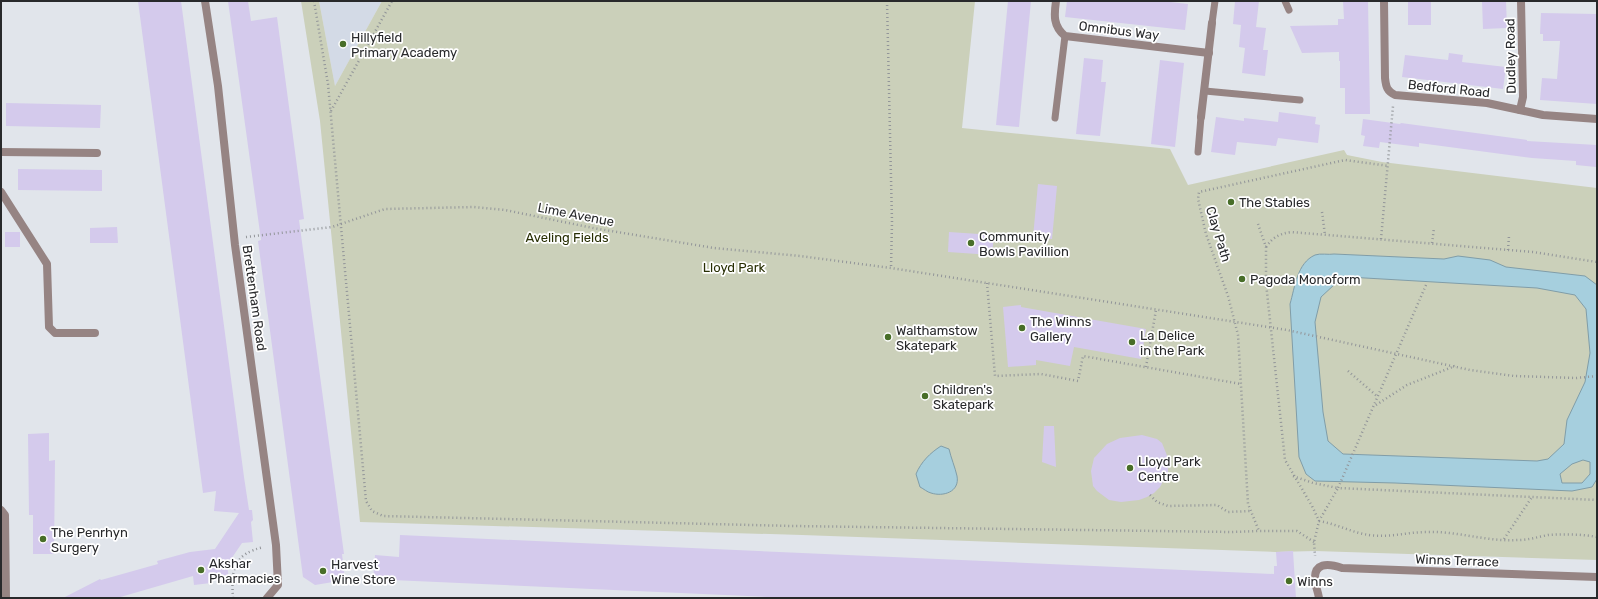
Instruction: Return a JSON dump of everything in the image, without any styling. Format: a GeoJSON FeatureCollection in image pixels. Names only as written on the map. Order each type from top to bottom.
{"type":"FeatureCollection","features":[{"type":"Feature","properties":{"kind":"street","name":"Brettenham Road"},"geometry":{"type":"LineString","coordinates":[[205,1],[218,86],[235,245],[276,545],[278,584],[268,596]]}},
{"type":"Feature","properties":{"kind":"street","name":"Omnibus Way"},"geometry":{"type":"LineString","coordinates":[[1056,1],[1054,18],[1058,30],[1065,36],[1209,52]]}},
{"type":"Feature","properties":{"kind":"street","name":"Bedford Road"},"geometry":{"type":"LineString","coordinates":[[1384,1],[1386,87],[1389,92],[1395,95],[1487,104],[1543,115],[1597,119]]}},
{"type":"Feature","properties":{"kind":"street","name":"Dudley Road"},"geometry":{"type":"LineString","coordinates":[[1520,110],[1523,97],[1521,1]]}},
{"type":"Feature","properties":{"kind":"street"},"geometry":{"type":"LineString","coordinates":[[1202,118],[1212,23]]}},
{"type":"Feature","properties":{"kind":"street"},"geometry":{"type":"LineString","coordinates":[[1,152],[97,153]]}},
{"type":"Feature","properties":{"kind":"street"},"geometry":{"type":"LineString","coordinates":[[1,192],[47,264],[49,327],[55,333],[96,333]]}},
{"type":"Feature","properties":{"kind":"street"},"geometry":{"type":"LineString","coordinates":[[1,510],[5,515],[6,598]]}},
{"type":"Feature","properties":{"kind":"street","name":"Winns Terrace"},"geometry":{"type":"LineString","coordinates":[[1319,596],[1315,576],[1318,568],[1322,565],[1335,565],[1342,568],[1597,577]]}},
{"type":"Feature","properties":{"kind":"lane"},"geometry":{"type":"LineString","coordinates":[[1212,23],[1215,1]]}},
{"type":"Feature","properties":{"kind":"lane"},"geometry":{"type":"LineString","coordinates":[[1285,1],[1289,10]]}},
{"type":"Feature","properties":{"kind":"lane"},"geometry":{"type":"LineString","coordinates":[[1055,118],[1065,36]]}},
{"type":"Feature","properties":{"kind":"lane"},"geometry":{"type":"LineString","coordinates":[[1205,91],[1300,100]]}},
{"type":"Feature","properties":{"kind":"lane"},"geometry":{"type":"LineString","coordinates":[[1198,152],[1202,118]]}},
{"type":"Feature","properties":{"kind":"path"},"geometry":{"type":"LineString","coordinates":[[314,1],[331,111],[366,501],[372,511],[383,516],[793,526],[1231,532],[1297,531],[1314,542],[1319,521],[1340,484],[1398,354],[1426,285]]}},
{"type":"Feature","properties":{"kind":"path"},"geometry":{"type":"LineString","coordinates":[[331,111],[392,1]]}},
{"type":"Feature","properties":{"kind":"path"},"geometry":{"type":"LineString","coordinates":[[887,1],[892,222],[891,268]]}},
{"type":"Feature","properties":{"kind":"path"},"geometry":{"type":"LineString","coordinates":[[1381,239],[1389,166],[1392,111],[1395,95]]}},
{"type":"Feature","properties":{"kind":"path","name":"Clay Path"},"geometry":{"type":"LineString","coordinates":[[1259,531],[1248,504],[1238,335],[1228,296],[1206,234],[1198,199],[1199,192],[1345,160],[1389,166]]}},
{"type":"Feature","properties":{"kind":"path","name":"Lime Avenue"},"geometry":{"type":"LineString","coordinates":[[258,235],[341,225],[384,209],[474,207],[505,210],[592,228],[714,248],[800,256],[891,268],[1291,331],[1456,366],[1514,376],[1597,376]]}},
{"type":"Feature","properties":{"kind":"path"},"geometry":{"type":"LineString","coordinates":[[1322,212],[1325,235]]}},
{"type":"Feature","properties":{"kind":"path"},"geometry":{"type":"LineString","coordinates":[[1258,224],[1266,247],[1266,283],[1285,460],[1319,521]]}},
{"type":"Feature","properties":{"kind":"path"},"geometry":{"type":"LineString","coordinates":[[1432,244],[1434,228]]}},
{"type":"Feature","properties":{"kind":"path"},"geometry":{"type":"LineString","coordinates":[[1266,247],[1273,238],[1281,233],[1291,232],[1533,252],[1597,262]]}},
{"type":"Feature","properties":{"kind":"path"},"geometry":{"type":"LineString","coordinates":[[1508,250],[1509,236]]}},
{"type":"Feature","properties":{"kind":"path"},"geometry":{"type":"LineString","coordinates":[[987,283],[995,376],[1041,374],[1078,381],[1083,356],[1241,384]]}},
{"type":"Feature","properties":{"kind":"path"},"geometry":{"type":"LineString","coordinates":[[1146,367],[1156,310]]}},
{"type":"Feature","properties":{"kind":"path"},"geometry":{"type":"LineString","coordinates":[[1374,406],[1407,385],[1456,366]]}},
{"type":"Feature","properties":{"kind":"path"},"geometry":{"type":"LineString","coordinates":[[1348,371],[1378,397]]}},
{"type":"Feature","properties":{"kind":"path"},"geometry":{"type":"LineString","coordinates":[[1293,476],[1312,483],[1338,488],[1597,500]]}},
{"type":"Feature","properties":{"kind":"path"},"geometry":{"type":"LineString","coordinates":[[1150,495],[1158,502],[1168,506],[1217,505],[1228,512],[1250,511]]}},
{"type":"Feature","properties":{"kind":"path"},"geometry":{"type":"LineString","coordinates":[[1504,540],[1532,497]]}},
{"type":"Feature","properties":{"kind":"path"},"geometry":{"type":"LineString","coordinates":[[1319,521],[1332,523],[1367,535],[1389,536],[1432,532],[1458,533],[1486,539],[1504,540],[1519,540],[1549,535],[1583,535],[1597,537]]}},
{"type":"Feature","properties":{"kind":"path"},"geometry":{"type":"LineString","coordinates":[[233,598],[233,570],[237,562],[244,554],[276,545]]}},
{"type":"Feature","properties":{"kind":"shaded area","name":"Hillyfield Primary Academy"},"geometry":{"type":"Polygon","coordinates":[[[319,1],[382,1],[335,86],[319,1]]]}},
{"type":"Feature","properties":{"kind":"green space","name":"Lloyd Park"},"geometry":{"type":"Polygon","coordinates":[[[301,1],[319,1],[335,86],[382,1],[975,1],[962,128],[1170,149],[1188,185],[1344,150],[1347,155],[1382,162],[1597,188],[1597,560],[1315,551],[1276,552],[802,535],[360,522],[320,121],[301,1]]]}},
{"type":"Feature","properties":{"kind":"water"},"geometry":{"type":"Polygon","coordinates":[[[1334,254],[1444,259],[1458,256],[1490,260],[1506,267],[1585,276],[1597,285],[1597,479],[1592,487],[1572,491],[1315,481],[1306,474],[1299,457],[1290,304],[1295,283],[1304,264],[1315,255],[1334,254]],[[1348,277],[1335,284],[1321,297],[1315,322],[1323,412],[1328,441],[1343,454],[1537,461],[1548,459],[1564,444],[1567,420],[1585,382],[1590,353],[1586,309],[1575,295],[1537,288],[1348,277]],[[1583,460],[1572,464],[1560,474],[1562,483],[1582,483],[1590,474],[1590,462],[1583,460]]]}},
{"type":"Feature","properties":{"kind":"water"},"geometry":{"type":"Polygon","coordinates":[[[941,446],[949,449],[957,476],[957,481],[956,486],[950,492],[945,494],[936,494],[928,492],[920,487],[916,474],[926,458],[941,446]]]}},
{"type":"Feature","properties":{"kind":"building"},"geometry":{"type":"Polygon","coordinates":[[[138,1],[181,1],[244,477],[249,510],[252,510],[253,520],[251,522],[253,542],[242,543],[227,565],[229,579],[194,585],[193,576],[117,598],[63,598],[100,579],[101,580],[158,564],[157,561],[190,552],[215,549],[239,513],[214,511],[216,491],[203,493],[138,1]]]}},
{"type":"Feature","properties":{"kind":"building"},"geometry":{"type":"Polygon","coordinates":[[[228,1],[248,1],[251,21],[277,17],[304,219],[299,220],[344,554],[342,554],[345,580],[315,585],[303,577],[258,241],[261,240],[228,1]]]}},
{"type":"Feature","properties":{"kind":"building"},"geometry":{"type":"Polygon","coordinates":[[[1008,1],[1031,1],[1019,127],[996,125],[1008,1]]]}},
{"type":"Feature","properties":{"kind":"building"},"geometry":{"type":"Polygon","coordinates":[[[1067,1],[1162,1],[1188,4],[1185,30],[1065,17],[1067,1]]]}},
{"type":"Feature","properties":{"kind":"building"},"geometry":{"type":"Polygon","coordinates":[[[1235,1],[1259,1],[1256,27],[1266,28],[1263,50],[1268,50],[1265,76],[1242,73],[1245,48],[1239,47],[1241,25],[1233,24],[1235,1]]]}},
{"type":"Feature","properties":{"kind":"building"},"geometry":{"type":"Polygon","coordinates":[[[1343,1],[1368,1],[1370,114],[1345,114],[1345,88],[1340,88],[1339,52],[1302,53],[1290,26],[1338,25],[1338,19],[1344,19],[1343,1]]]}},
{"type":"Feature","properties":{"kind":"building"},"geometry":{"type":"Polygon","coordinates":[[[1408,1],[1431,1],[1431,25],[1408,25],[1408,1]]]}},
{"type":"Feature","properties":{"kind":"building"},"geometry":{"type":"Polygon","coordinates":[[[1482,1],[1506,1],[1507,28],[1483,29],[1482,1]]]}},
{"type":"Feature","properties":{"kind":"building"},"geometry":{"type":"Polygon","coordinates":[[[1541,13],[1597,14],[1597,104],[1540,100],[1542,78],[1557,79],[1560,41],[1543,41],[1543,34],[1540,34],[1541,13]]]}},
{"type":"Feature","properties":{"kind":"building"},"geometry":{"type":"Polygon","coordinates":[[[1449,53],[1463,55],[1462,62],[1506,67],[1503,89],[1402,77],[1405,55],[1448,60],[1449,53]]]}},
{"type":"Feature","properties":{"kind":"building"},"geometry":{"type":"Polygon","coordinates":[[[1084,58],[1103,60],[1101,82],[1106,82],[1100,136],[1076,134],[1084,58]]]}},
{"type":"Feature","properties":{"kind":"building"},"geometry":{"type":"Polygon","coordinates":[[[1160,60],[1184,63],[1175,147],[1151,144],[1160,60]]]}},
{"type":"Feature","properties":{"kind":"building"},"geometry":{"type":"Polygon","coordinates":[[[6,103],[101,105],[100,128],[6,126],[6,103]]]}},
{"type":"Feature","properties":{"kind":"building"},"geometry":{"type":"Polygon","coordinates":[[[1279,112],[1316,117],[1315,124],[1320,125],[1318,143],[1278,138],[1276,146],[1237,142],[1235,155],[1211,152],[1216,117],[1244,121],[1244,118],[1278,122],[1279,112]]]}},
{"type":"Feature","properties":{"kind":"building"},"geometry":{"type":"Polygon","coordinates":[[[1363,119],[1527,141],[1597,145],[1596,167],[1576,165],[1576,161],[1532,158],[1419,143],[1419,147],[1380,142],[1379,148],[1363,146],[1365,136],[1361,135],[1363,119]]]}},
{"type":"Feature","properties":{"kind":"building"},"geometry":{"type":"Polygon","coordinates":[[[18,169],[102,170],[102,191],[18,190],[18,169]]]}},
{"type":"Feature","properties":{"kind":"building"},"geometry":{"type":"Polygon","coordinates":[[[1038,184],[1057,186],[1052,239],[1033,237],[1038,184]]]}},
{"type":"Feature","properties":{"kind":"building"},"geometry":{"type":"Polygon","coordinates":[[[117,227],[118,243],[90,243],[90,228],[117,227]]]}},
{"type":"Feature","properties":{"kind":"building"},"geometry":{"type":"Polygon","coordinates":[[[5,232],[20,232],[20,247],[5,247],[5,232]]]}},
{"type":"Feature","properties":{"kind":"building","name":"Community Bowls Pavillion"},"geometry":{"type":"Polygon","coordinates":[[[949,232],[994,235],[992,255],[948,252],[949,232]]]}},
{"type":"Feature","properties":{"kind":"building"},"geometry":{"type":"Polygon","coordinates":[[[1021,305],[1021,307],[1146,329],[1141,359],[1074,347],[1070,366],[1036,360],[1036,365],[1008,367],[1003,307],[1021,305]]]}},
{"type":"Feature","properties":{"kind":"building"},"geometry":{"type":"Polygon","coordinates":[[[1044,426],[1054,426],[1056,467],[1042,462],[1044,426]]]}},
{"type":"Feature","properties":{"kind":"building"},"geometry":{"type":"Polygon","coordinates":[[[49,433],[49,461],[55,460],[54,554],[33,554],[33,515],[29,515],[28,434],[49,433]]]}},
{"type":"Feature","properties":{"kind":"building","name":"Lloyd Park Centre"},"geometry":{"type":"Polygon","coordinates":[[[1142,435],[1157,439],[1162,443],[1168,458],[1168,472],[1160,487],[1147,497],[1139,500],[1121,502],[1109,500],[1093,486],[1091,471],[1094,458],[1107,444],[1120,438],[1142,435]]]}},
{"type":"Feature","properties":{"kind":"building"},"geometry":{"type":"Polygon","coordinates":[[[400,535],[1274,574],[1274,566],[1277,566],[1276,552],[1293,551],[1296,598],[789,598],[392,580],[391,583],[373,582],[375,555],[399,557],[400,535]]]}},
{"type":"Feature","properties":{"kind":"place","name":"Hillyfield Primary Academy"},"geometry":{"type":"Point","coordinates":[343,44]}},
{"type":"Feature","properties":{"kind":"place","name":"The Stables"},"geometry":{"type":"Point","coordinates":[1231,202]}},
{"type":"Feature","properties":{"kind":"place","name":"Community Bowls Pavillion"},"geometry":{"type":"Point","coordinates":[971,243]}},
{"type":"Feature","properties":{"kind":"place","name":"Pagoda Monoform"},"geometry":{"type":"Point","coordinates":[1242,279]}},
{"type":"Feature","properties":{"kind":"place","name":"The Winns Gallery"},"geometry":{"type":"Point","coordinates":[1022,328]}},
{"type":"Feature","properties":{"kind":"place","name":"Walthamstow Skatepark"},"geometry":{"type":"Point","coordinates":[888,337]}},
{"type":"Feature","properties":{"kind":"place","name":"La Delice in the Park"},"geometry":{"type":"Point","coordinates":[1132,342]}},
{"type":"Feature","properties":{"kind":"place","name":"Children's Skatepark"},"geometry":{"type":"Point","coordinates":[925,396]}},
{"type":"Feature","properties":{"kind":"place","name":"Lloyd Park Centre"},"geometry":{"type":"Point","coordinates":[1130,468]}},
{"type":"Feature","properties":{"kind":"place","name":"The Penrhyn Surgery"},"geometry":{"type":"Point","coordinates":[43,539]}},
{"type":"Feature","properties":{"kind":"place","name":"Akshar Pharmacies"},"geometry":{"type":"Point","coordinates":[201,570]}},
{"type":"Feature","properties":{"kind":"place","name":"Harvest Wine Store"},"geometry":{"type":"Point","coordinates":[323,571]}},
{"type":"Feature","properties":{"kind":"place","name":"Winns"},"geometry":{"type":"Point","coordinates":[1289,581]}},
{"type":"Feature","properties":{"kind":"park label","name":"Aveling Fields"},"geometry":{"type":"Point","coordinates":[567,237]}}]}
